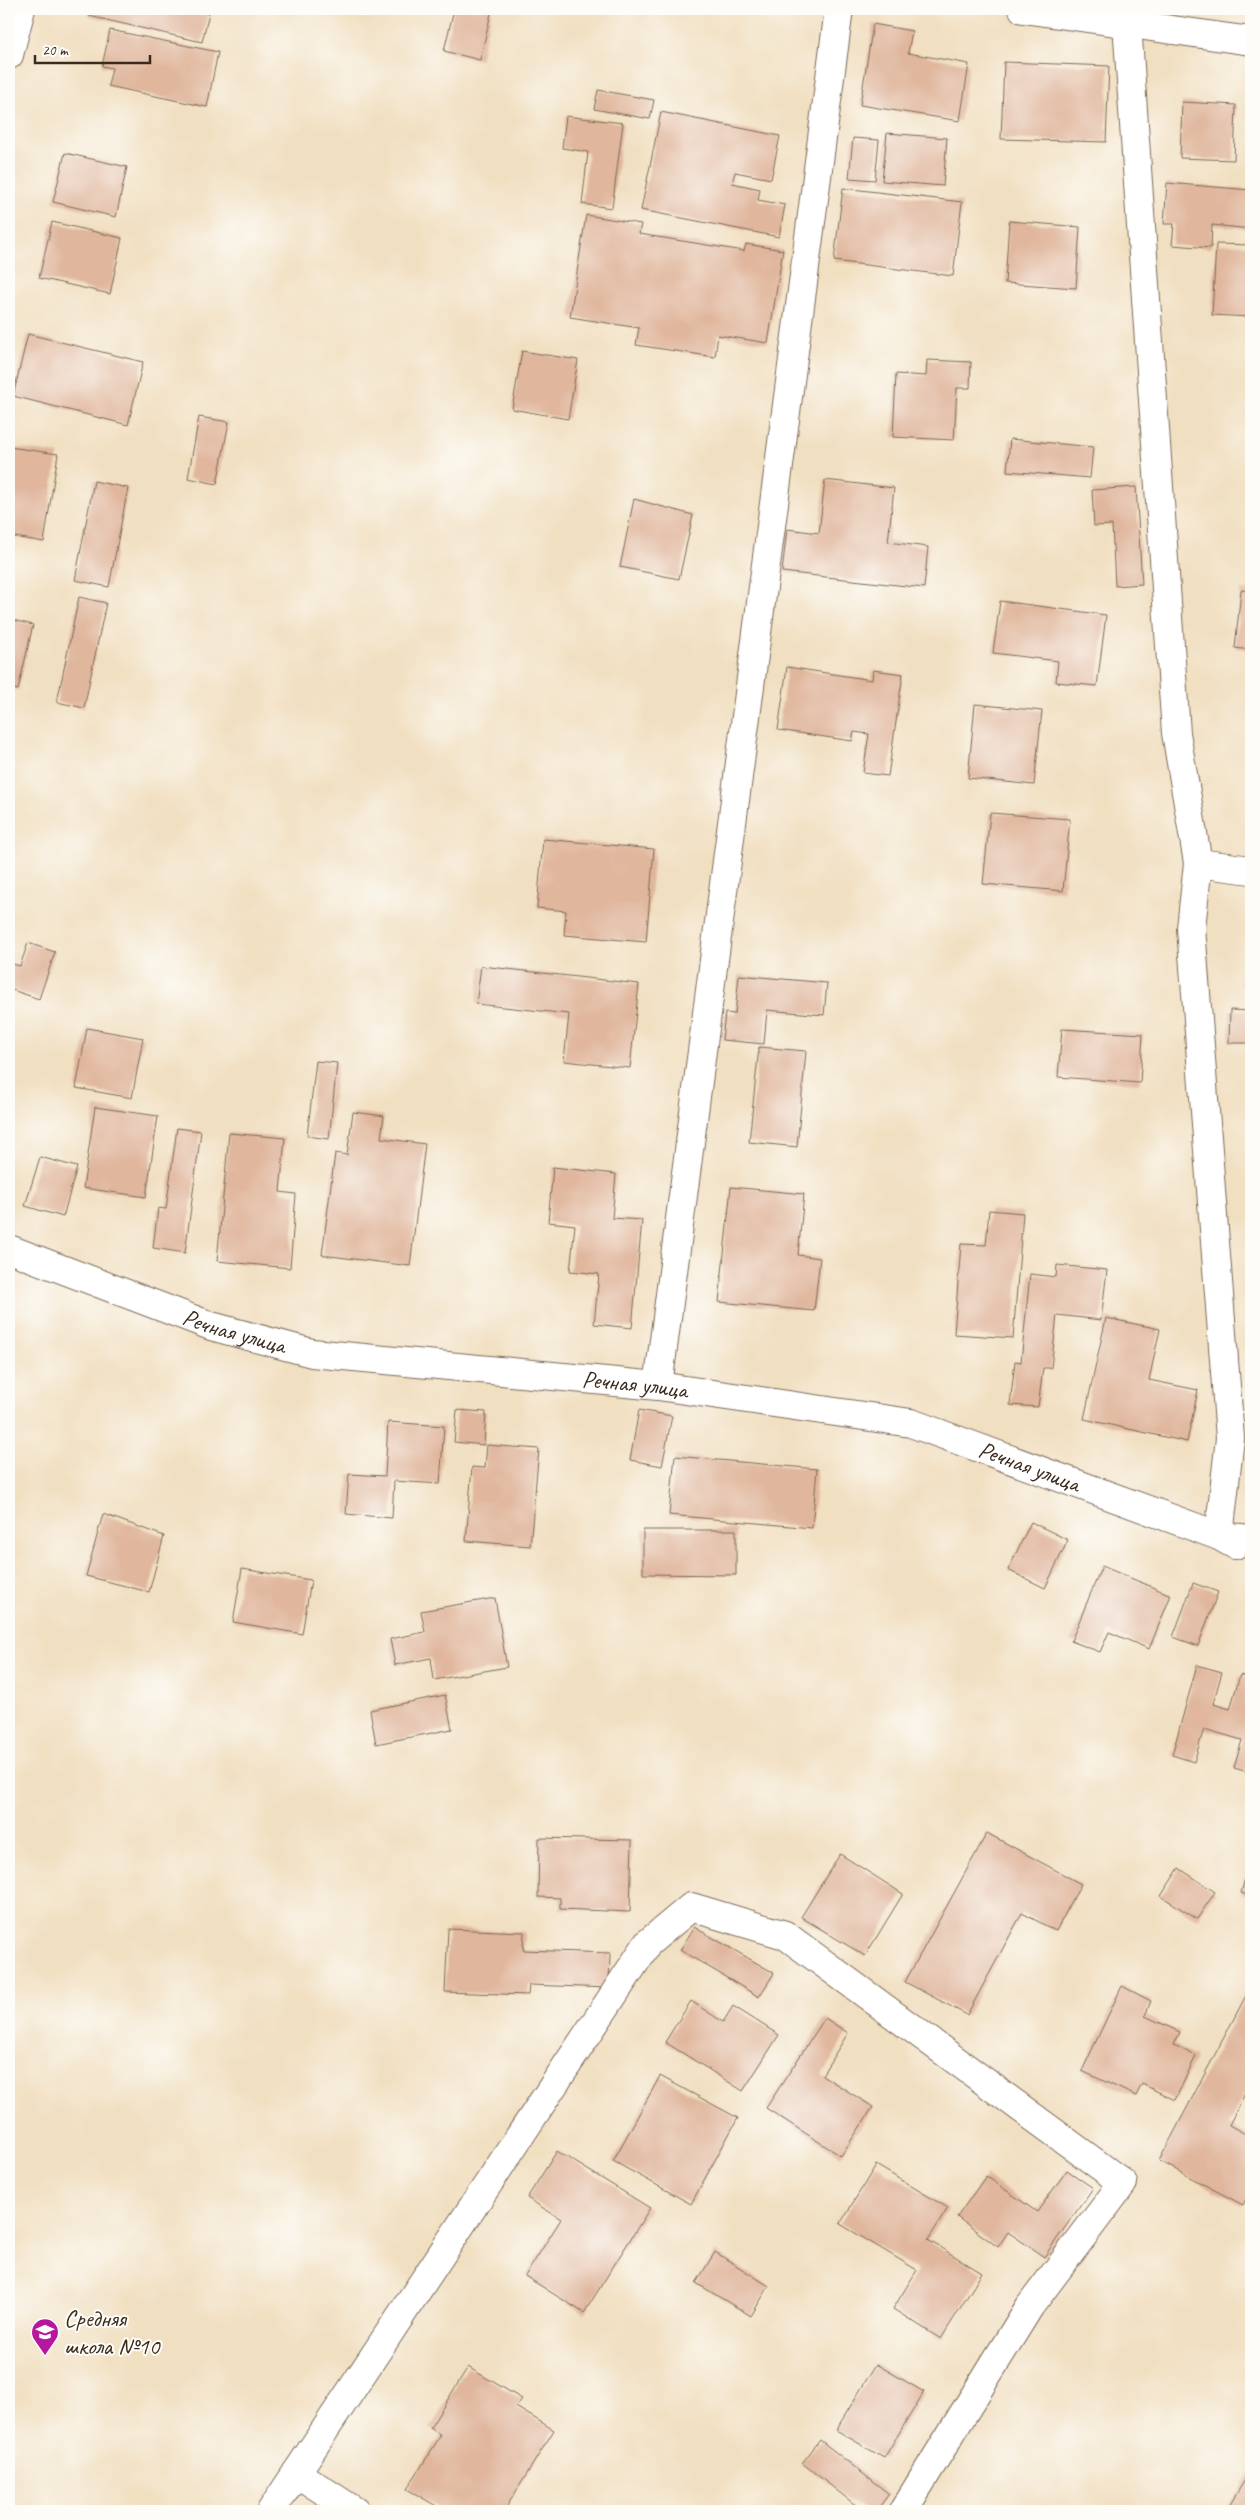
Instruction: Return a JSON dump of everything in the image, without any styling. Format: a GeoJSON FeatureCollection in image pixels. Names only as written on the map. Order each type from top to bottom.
{"type":"FeatureCollection","features":[{"type":"Feature","properties":{"kind":"street"},"geometry":{"type":"LineString","coordinates":[[9,55],[20,9]]}},
{"type":"Feature","properties":{"kind":"street"},"geometry":{"type":"LineString","coordinates":[[658,1386],[839,9]]}},
{"type":"Feature","properties":{"kind":"street"},"geometry":{"type":"LineString","coordinates":[[1023,9],[1127,16],[1251,41]]}},
{"type":"Feature","properties":{"kind":"street"},"geometry":{"type":"LineString","coordinates":[[1127,16],[1176,733],[1198,863],[1191,928],[1230,1438],[1219,1536],[1251,1539]]}},
{"type":"Feature","properties":{"kind":"street"},"geometry":{"type":"LineString","coordinates":[[1198,863],[1251,870]]}},
{"type":"Feature","properties":{"kind":"street","name":"Речная улица"},"geometry":{"type":"LineString","coordinates":[[9,1249],[211,1326],[312,1353],[658,1386],[911,1423],[1219,1536],[1251,1555]]}},
{"type":"Feature","properties":{"kind":"street"},"geometry":{"type":"LineString","coordinates":[[271,2511],[648,1943],[691,1907],[784,1935],[1123,2183],[1030,2306],[903,2511]]}},
{"type":"Feature","properties":{"kind":"street"},"geometry":{"type":"LineString","coordinates":[[296,2473],[355,2511]]}},
{"type":"Feature","properties":{"kind":"building"},"geometry":{"type":"Polygon","coordinates":[[[90,9],[191,9],[209,13],[202,42],[89,16],[90,9]]]}},
{"type":"Feature","properties":{"kind":"building"},"geometry":{"type":"Polygon","coordinates":[[[454,9],[492,9],[480,60],[444,51],[454,9]]]}},
{"type":"Feature","properties":{"kind":"building"},"geometry":{"type":"Polygon","coordinates":[[[873,24],[912,31],[908,53],[969,64],[960,121],[860,105],[873,24]]]}},
{"type":"Feature","properties":{"kind":"building"},"geometry":{"type":"Polygon","coordinates":[[[110,30],[218,52],[207,107],[108,86],[112,68],[102,66],[110,30]]]}},
{"type":"Feature","properties":{"kind":"building"},"geometry":{"type":"Polygon","coordinates":[[[1004,62],[1109,66],[1106,142],[1001,139],[1004,62]]]}},
{"type":"Feature","properties":{"kind":"building"},"geometry":{"type":"Polygon","coordinates":[[[598,90],[654,100],[650,119],[594,109],[598,90]]]}},
{"type":"Feature","properties":{"kind":"building"},"geometry":{"type":"Polygon","coordinates":[[[1182,102],[1236,105],[1234,160],[1180,158],[1182,102]]]}},
{"type":"Feature","properties":{"kind":"building"},"geometry":{"type":"Polygon","coordinates":[[[661,112],[780,136],[771,179],[735,172],[732,183],[760,189],[758,200],[785,205],[779,237],[641,210],[661,112]]]}},
{"type":"Feature","properties":{"kind":"building"},"geometry":{"type":"Polygon","coordinates":[[[566,116],[623,123],[612,208],[582,204],[588,152],[562,148],[566,116]]]}},
{"type":"Feature","properties":{"kind":"building"},"geometry":{"type":"Polygon","coordinates":[[[887,133],[947,138],[943,186],[882,181],[887,133]]]}},
{"type":"Feature","properties":{"kind":"building"},"geometry":{"type":"Polygon","coordinates":[[[853,138],[879,140],[875,180],[849,178],[853,138]]]}},
{"type":"Feature","properties":{"kind":"building"},"geometry":{"type":"Polygon","coordinates":[[[65,153],[127,167],[116,217],[53,202],[65,153]]]}},
{"type":"Feature","properties":{"kind":"building"},"geometry":{"type":"Polygon","coordinates":[[[1167,183],[1251,190],[1251,229],[1212,225],[1211,248],[1172,245],[1174,224],[1164,224],[1167,183]]]}},
{"type":"Feature","properties":{"kind":"building"},"geometry":{"type":"Polygon","coordinates":[[[843,188],[962,202],[953,276],[834,261],[843,188]]]}},
{"type":"Feature","properties":{"kind":"building"},"geometry":{"type":"Polygon","coordinates":[[[586,215],[641,224],[639,234],[744,251],[746,244],[783,250],[768,343],[718,335],[715,357],[636,345],[639,328],[570,317],[586,215]]]}},
{"type":"Feature","properties":{"kind":"building"},"geometry":{"type":"Polygon","coordinates":[[[1009,221],[1080,227],[1076,288],[1005,283],[1009,221]]]}},
{"type":"Feature","properties":{"kind":"building"},"geometry":{"type":"Polygon","coordinates":[[[52,222],[122,238],[110,294],[39,278],[52,222]]]}},
{"type":"Feature","properties":{"kind":"building"},"geometry":{"type":"Polygon","coordinates":[[[1216,244],[1251,245],[1251,317],[1212,315],[1216,244]]]}},
{"type":"Feature","properties":{"kind":"building"},"geometry":{"type":"Polygon","coordinates":[[[28,334],[143,362],[128,425],[13,396],[28,334]]]}},
{"type":"Feature","properties":{"kind":"building"},"geometry":{"type":"Polygon","coordinates":[[[522,351],[578,360],[568,419],[512,409],[522,351]]]}},
{"type":"Feature","properties":{"kind":"building"},"geometry":{"type":"Polygon","coordinates":[[[927,360],[971,362],[970,388],[957,388],[954,440],[893,437],[896,374],[926,376],[927,360]]]}},
{"type":"Feature","properties":{"kind":"building"},"geometry":{"type":"Polygon","coordinates":[[[199,417],[229,422],[217,484],[188,478],[199,417]]]}},
{"type":"Feature","properties":{"kind":"building"},"geometry":{"type":"Polygon","coordinates":[[[1010,439],[1093,447],[1090,478],[1007,471],[1010,439]]]}},
{"type":"Feature","properties":{"kind":"building"},"geometry":{"type":"Polygon","coordinates":[[[9,447],[58,454],[44,542],[9,536],[9,447]]]}},
{"type":"Feature","properties":{"kind":"building"},"geometry":{"type":"Polygon","coordinates":[[[825,480],[894,488],[888,542],[928,547],[924,588],[782,572],[787,529],[819,533],[825,480]]]}},
{"type":"Feature","properties":{"kind":"building"},"geometry":{"type":"Polygon","coordinates":[[[94,481],[128,488],[109,587],[75,580],[94,481]]]}},
{"type":"Feature","properties":{"kind":"building"},"geometry":{"type":"Polygon","coordinates":[[[1136,487],[1142,584],[1115,586],[1112,525],[1094,526],[1092,490],[1136,487]]]}},
{"type":"Feature","properties":{"kind":"building"},"geometry":{"type":"Polygon","coordinates":[[[634,499],[693,515],[679,579],[620,567],[634,499]]]}},
{"type":"Feature","properties":{"kind":"building"},"geometry":{"type":"Polygon","coordinates":[[[1241,590],[1251,591],[1251,650],[1235,648],[1241,590]]]}},
{"type":"Feature","properties":{"kind":"building"},"geometry":{"type":"Polygon","coordinates":[[[79,597],[106,603],[84,708],[57,702],[79,597]]]}},
{"type":"Feature","properties":{"kind":"building"},"geometry":{"type":"Polygon","coordinates":[[[1000,601],[1106,615],[1097,686],[1056,682],[1058,661],[993,653],[1000,601]]]}},
{"type":"Feature","properties":{"kind":"building"},"geometry":{"type":"Polygon","coordinates":[[[9,619],[33,625],[18,690],[9,688],[9,619]]]}},
{"type":"Feature","properties":{"kind":"building"},"geometry":{"type":"Polygon","coordinates":[[[787,667],[872,680],[873,670],[903,674],[888,776],[863,773],[869,734],[854,732],[852,741],[778,730],[787,667]]]}},
{"type":"Feature","properties":{"kind":"building"},"geometry":{"type":"Polygon","coordinates":[[[975,704],[1042,711],[1034,785],[968,778],[975,704]]]}},
{"type":"Feature","properties":{"kind":"building"},"geometry":{"type":"Polygon","coordinates":[[[990,813],[1070,819],[1063,891],[983,884],[990,813]]]}},
{"type":"Feature","properties":{"kind":"building"},"geometry":{"type":"Polygon","coordinates":[[[543,839],[654,849],[646,942],[564,935],[566,911],[537,908],[543,839]]]}},
{"type":"Feature","properties":{"kind":"building"},"geometry":{"type":"Polygon","coordinates":[[[28,943],[55,952],[39,999],[9,989],[9,963],[20,966],[28,943]]]}},
{"type":"Feature","properties":{"kind":"building"},"geometry":{"type":"Polygon","coordinates":[[[1251,955],[1251,988],[1247,987],[1251,955]]]}},
{"type":"Feature","properties":{"kind":"building"},"geometry":{"type":"Polygon","coordinates":[[[481,966],[639,984],[630,1068],[564,1061],[569,1014],[476,1004],[481,966]]]}},
{"type":"Feature","properties":{"kind":"building"},"geometry":{"type":"Polygon","coordinates":[[[739,975],[827,983],[824,1015],[767,1010],[764,1044],[722,1040],[725,1013],[735,1014],[739,975]]]}},
{"type":"Feature","properties":{"kind":"building"},"geometry":{"type":"Polygon","coordinates":[[[1230,1010],[1251,1011],[1251,1043],[1229,1043],[1230,1010]]]}},
{"type":"Feature","properties":{"kind":"building"},"geometry":{"type":"Polygon","coordinates":[[[87,1028],[143,1038],[132,1098],[76,1088],[87,1028]]]}},
{"type":"Feature","properties":{"kind":"building"},"geometry":{"type":"Polygon","coordinates":[[[1062,1029],[1143,1034],[1140,1083],[1058,1077],[1062,1029]]]}},
{"type":"Feature","properties":{"kind":"building"},"geometry":{"type":"Polygon","coordinates":[[[759,1047],[806,1051],[797,1147],[749,1142],[759,1047]]]}},
{"type":"Feature","properties":{"kind":"building"},"geometry":{"type":"Polygon","coordinates":[[[316,1061],[337,1063],[329,1139],[307,1136],[316,1061]]]}},
{"type":"Feature","properties":{"kind":"building"},"geometry":{"type":"Polygon","coordinates":[[[95,1107],[158,1116],[146,1197],[83,1188],[95,1107]]]}},
{"type":"Feature","properties":{"kind":"building"},"geometry":{"type":"Polygon","coordinates":[[[353,1112],[384,1116],[381,1138],[425,1144],[410,1266],[322,1255],[335,1153],[347,1155],[353,1112]]]}},
{"type":"Feature","properties":{"kind":"building"},"geometry":{"type":"Polygon","coordinates":[[[177,1128],[201,1131],[185,1253],[153,1248],[158,1208],[166,1209],[177,1128]]]}},
{"type":"Feature","properties":{"kind":"building"},"geometry":{"type":"Polygon","coordinates":[[[229,1133],[285,1138],[280,1192],[296,1194],[290,1268],[217,1261],[229,1133]]]}},
{"type":"Feature","properties":{"kind":"building"},"geometry":{"type":"Polygon","coordinates":[[[40,1157],[77,1167],[63,1217],[25,1206],[40,1157]]]}},
{"type":"Feature","properties":{"kind":"building"},"geometry":{"type":"Polygon","coordinates":[[[553,1167],[616,1174],[612,1218],[642,1220],[632,1328],[594,1324],[599,1274],[570,1271],[575,1225],[548,1222],[553,1167]]]}},
{"type":"Feature","properties":{"kind":"building"},"geometry":{"type":"Polygon","coordinates":[[[731,1187],[804,1194],[798,1255],[820,1258],[814,1311],[719,1302],[731,1187]]]}},
{"type":"Feature","properties":{"kind":"building"},"geometry":{"type":"Polygon","coordinates":[[[989,1210],[1023,1213],[1013,1338],[954,1334],[961,1244],[986,1245],[989,1210]]]}},
{"type":"Feature","properties":{"kind":"building"},"geometry":{"type":"Polygon","coordinates":[[[1057,1265],[1107,1270],[1101,1320],[1057,1315],[1051,1368],[1043,1368],[1038,1407],[1010,1405],[1015,1361],[1021,1362],[1030,1274],[1056,1277],[1057,1265]]]}},
{"type":"Feature","properties":{"kind":"building"},"geometry":{"type":"Polygon","coordinates":[[[1106,1318],[1160,1329],[1149,1380],[1198,1390],[1187,1442],[1084,1419],[1106,1318]]]}},
{"type":"Feature","properties":{"kind":"building"},"geometry":{"type":"Polygon","coordinates":[[[457,1410],[486,1412],[484,1445],[454,1442],[457,1410]]]}},
{"type":"Feature","properties":{"kind":"building"},"geometry":{"type":"Polygon","coordinates":[[[639,1410],[672,1416],[662,1466],[630,1460],[639,1410]]]}},
{"type":"Feature","properties":{"kind":"building"},"geometry":{"type":"Polygon","coordinates":[[[388,1422],[444,1426],[440,1484],[394,1481],[392,1518],[346,1514],[349,1474],[385,1476],[388,1422]]]}},
{"type":"Feature","properties":{"kind":"building"},"geometry":{"type":"Polygon","coordinates":[[[487,1445],[539,1449],[530,1546],[466,1541],[472,1467],[485,1468],[487,1445]]]}},
{"type":"Feature","properties":{"kind":"building"},"geometry":{"type":"Polygon","coordinates":[[[675,1456],[817,1469],[812,1528],[669,1515],[675,1456]]]}},
{"type":"Feature","properties":{"kind":"building"},"geometry":{"type":"Polygon","coordinates":[[[103,1514],[164,1536],[149,1592],[86,1576],[103,1514]]]}},
{"type":"Feature","properties":{"kind":"building"},"geometry":{"type":"Polygon","coordinates":[[[1031,1522],[1068,1540],[1045,1588],[1008,1570],[1031,1522]]]}},
{"type":"Feature","properties":{"kind":"building"},"geometry":{"type":"Polygon","coordinates":[[[643,1530],[736,1530],[736,1575],[643,1574],[643,1530]]]}},
{"type":"Feature","properties":{"kind":"building"},"geometry":{"type":"Polygon","coordinates":[[[1102,1566],[1171,1595],[1149,1649],[1109,1632],[1100,1652],[1071,1641],[1102,1566]]]}},
{"type":"Feature","properties":{"kind":"building"},"geometry":{"type":"Polygon","coordinates":[[[242,1569],[311,1580],[302,1634],[233,1622],[242,1569]]]}},
{"type":"Feature","properties":{"kind":"building"},"geometry":{"type":"Polygon","coordinates":[[[1193,1583],[1218,1592],[1198,1646],[1173,1637],[1193,1583]]]}},
{"type":"Feature","properties":{"kind":"building"},"geometry":{"type":"Polygon","coordinates":[[[495,1598],[507,1667],[434,1680],[431,1658],[395,1665],[390,1639],[425,1632],[421,1611],[495,1598]]]}},
{"type":"Feature","properties":{"kind":"building"},"geometry":{"type":"Polygon","coordinates":[[[1197,1665],[1222,1672],[1213,1704],[1230,1709],[1240,1675],[1251,1678],[1251,1773],[1234,1768],[1242,1740],[1204,1729],[1194,1762],[1172,1755],[1197,1665]]]}},
{"type":"Feature","properties":{"kind":"building"},"geometry":{"type":"Polygon","coordinates":[[[445,1695],[452,1729],[376,1744],[370,1710],[445,1695]]]}},
{"type":"Feature","properties":{"kind":"building"},"geometry":{"type":"Polygon","coordinates":[[[987,1833],[1081,1884],[1056,1931],[1022,1913],[967,2015],[905,1982],[987,1833]]]}},
{"type":"Feature","properties":{"kind":"building"},"geometry":{"type":"Polygon","coordinates":[[[539,1838],[632,1840],[630,1912],[560,1909],[560,1898],[538,1897],[539,1838]]]}},
{"type":"Feature","properties":{"kind":"building"},"geometry":{"type":"Polygon","coordinates":[[[840,1854],[903,1894],[865,1956],[801,1917],[840,1854]]]}},
{"type":"Feature","properties":{"kind":"building"},"geometry":{"type":"Polygon","coordinates":[[[1251,1856],[1251,1896],[1241,1893],[1251,1856]]]}},
{"type":"Feature","properties":{"kind":"building"},"geometry":{"type":"Polygon","coordinates":[[[1179,1868],[1215,1892],[1197,1919],[1161,1896],[1179,1868]]]}},
{"type":"Feature","properties":{"kind":"building"},"geometry":{"type":"Polygon","coordinates":[[[694,1927],[774,1973],[759,1997],[680,1950],[694,1927]]]}},
{"type":"Feature","properties":{"kind":"building"},"geometry":{"type":"Polygon","coordinates":[[[448,1929],[524,1932],[523,1950],[610,1953],[609,1988],[529,1985],[528,1995],[445,1992],[448,1929]]]}},
{"type":"Feature","properties":{"kind":"building"},"geometry":{"type":"Polygon","coordinates":[[[1122,1986],[1151,2001],[1145,2016],[1180,2032],[1174,2045],[1196,2056],[1175,2100],[1142,2084],[1136,2096],[1082,2071],[1122,1986]]]}},
{"type":"Feature","properties":{"kind":"building"},"geometry":{"type":"Polygon","coordinates":[[[1251,1986],[1251,2082],[1229,2125],[1251,2137],[1251,2188],[1243,2205],[1159,2161],[1251,1986]]]}},
{"type":"Feature","properties":{"kind":"building"},"geometry":{"type":"Polygon","coordinates":[[[691,2001],[723,2022],[733,2006],[779,2035],[743,2091],[665,2042],[691,2001]]]}},
{"type":"Feature","properties":{"kind":"building"},"geometry":{"type":"Polygon","coordinates":[[[825,2018],[848,2033],[822,2075],[873,2107],[841,2156],[766,2108],[825,2018]]]}},
{"type":"Feature","properties":{"kind":"building"},"geometry":{"type":"Polygon","coordinates":[[[660,2076],[738,2118],[691,2204],[613,2161],[660,2076]]]}},
{"type":"Feature","properties":{"kind":"building"},"geometry":{"type":"Polygon","coordinates":[[[557,2151],[650,2208],[584,2313],[525,2276],[561,2219],[527,2198],[557,2151]]]}},
{"type":"Feature","properties":{"kind":"building"},"geometry":{"type":"Polygon","coordinates":[[[876,2165],[948,2208],[928,2240],[982,2273],[941,2339],[893,2309],[917,2270],[840,2224],[876,2165]]]}},
{"type":"Feature","properties":{"kind":"building"},"geometry":{"type":"Polygon","coordinates":[[[1067,2170],[1093,2188],[1044,2257],[1008,2232],[998,2247],[957,2217],[986,2176],[1037,2212],[1067,2170]]]}},
{"type":"Feature","properties":{"kind":"building"},"geometry":{"type":"Polygon","coordinates":[[[715,2252],[769,2286],[751,2316],[696,2283],[715,2252]]]}},
{"type":"Feature","properties":{"kind":"building"},"geometry":{"type":"Polygon","coordinates":[[[876,2364],[924,2392],[884,2458],[836,2430],[876,2364]]]}},
{"type":"Feature","properties":{"kind":"building"},"geometry":{"type":"Polygon","coordinates":[[[468,2367],[522,2399],[516,2407],[554,2430],[504,2511],[445,2511],[407,2489],[441,2435],[430,2428],[468,2367]]]}},
{"type":"Feature","properties":{"kind":"building"},"geometry":{"type":"Polygon","coordinates":[[[820,2440],[889,2494],[876,2511],[863,2511],[802,2463],[820,2440]]]}},
{"type":"Feature","properties":{"kind":"building"},"geometry":{"type":"Polygon","coordinates":[[[1251,2470],[1251,2511],[1226,2511],[1251,2470]]]}},
{"type":"Feature","properties":{"kind":"place","name":"Средняя школа №10"},"geometry":{"type":"Point","coordinates":[45,2356]}}]}
